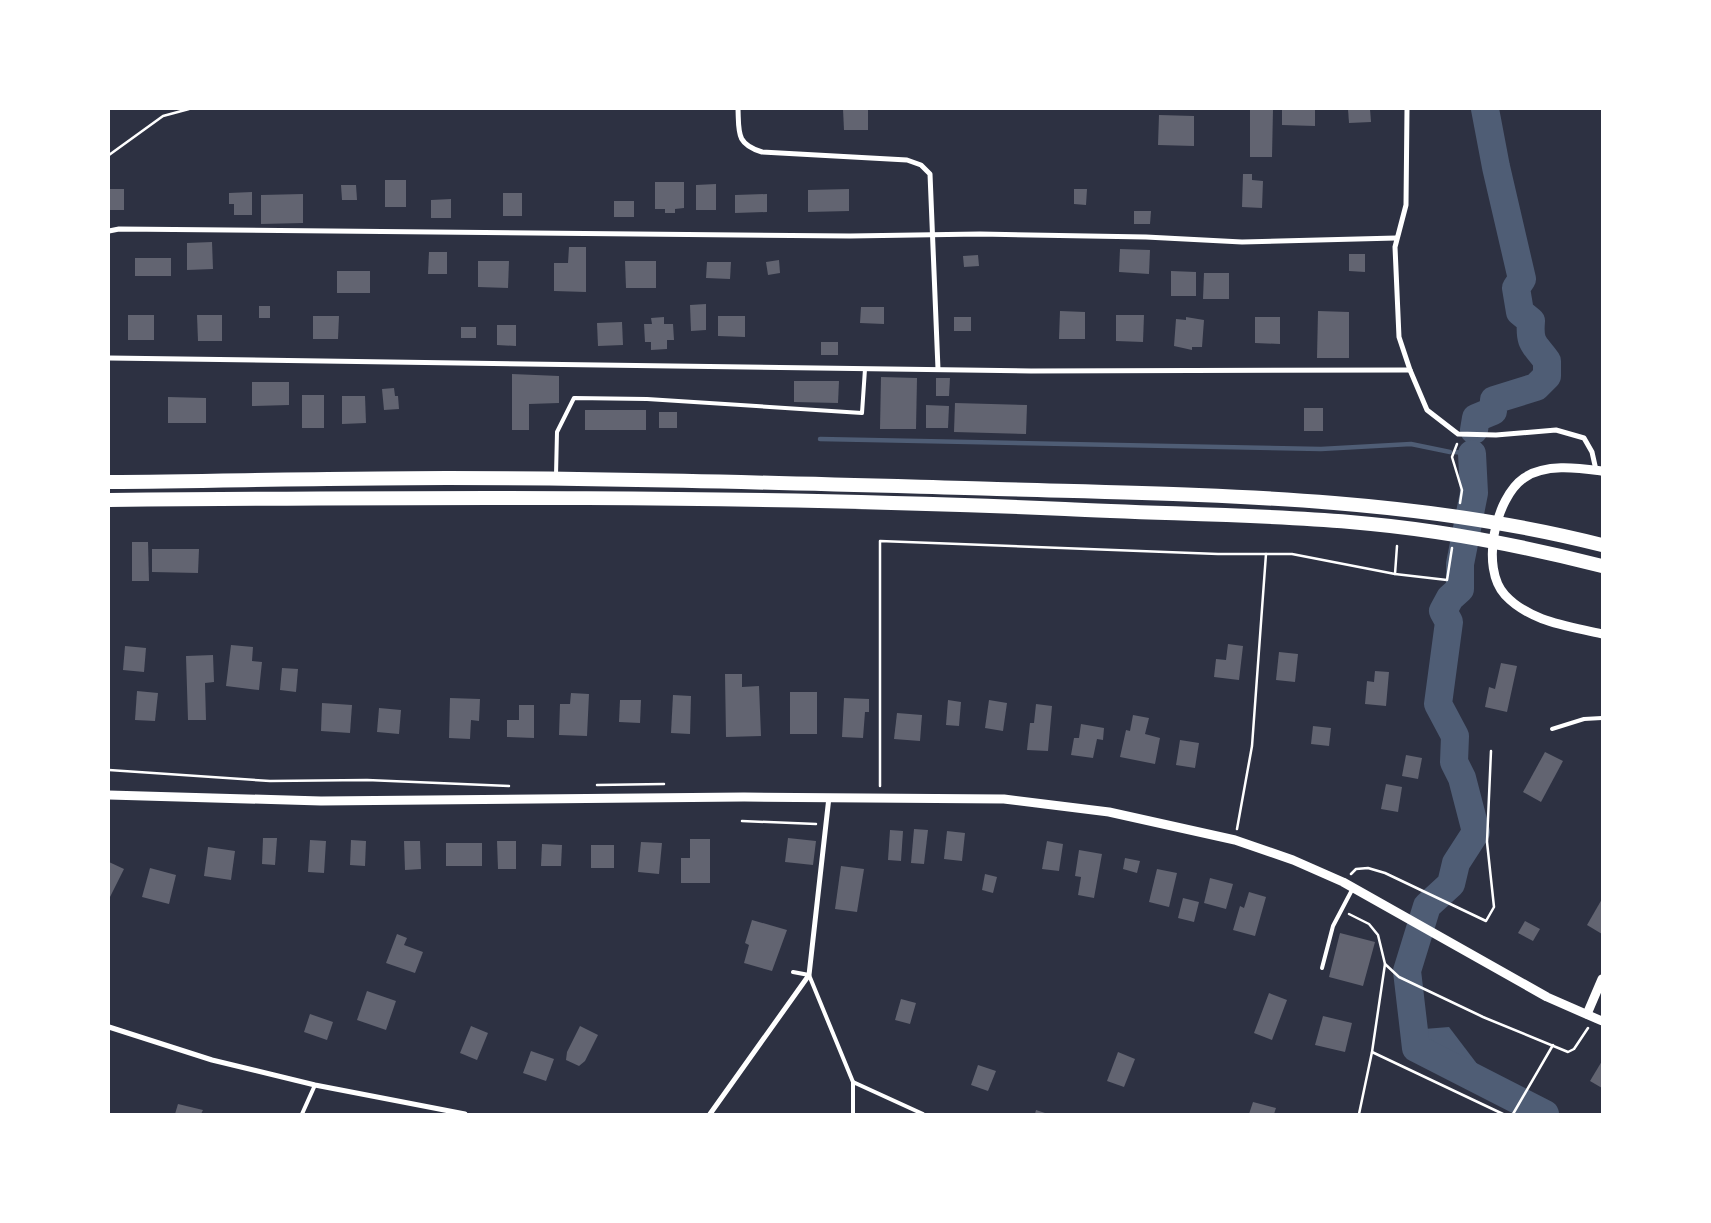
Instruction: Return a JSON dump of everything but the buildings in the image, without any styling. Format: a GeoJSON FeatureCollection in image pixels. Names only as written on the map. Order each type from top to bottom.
{"type":"FeatureCollection","features":[{"type":"Feature","properties":{"kind":"highway"},"geometry":{"type":"LineString","coordinates":[[109,482],[448,478],[1115,492],[1352,504],[1422,511],[1554,533],[1602,545]]}},
{"type":"Feature","properties":{"kind":"highway"},"geometry":{"type":"LineString","coordinates":[[109,500],[450,496],[872,502],[1341,522],[1418,530],[1550,553],[1602,566]]}},
{"type":"Feature","properties":{"kind":"street"},"geometry":{"type":"LineString","coordinates":[[738,109],[739,135],[748,148],[762,152],[907,160],[921,165],[930,174],[938,369]]}},
{"type":"Feature","properties":{"kind":"street"},"geometry":{"type":"LineString","coordinates":[[1407,109],[1406,205],[1396,238],[1399,337],[1410,370],[1427,410],[1458,434],[1496,435],[1556,430],[1584,438],[1599,471],[1549,469],[1524,478],[1501,509],[1492,551],[1497,584],[1505,595],[1521,609],[1542,620],[1602,634]]}},
{"type":"Feature","properties":{"kind":"street"},"geometry":{"type":"LineString","coordinates":[[109,231],[119,228],[850,236],[933,234],[1146,236],[1242,242],[1396,238]]}},
{"type":"Feature","properties":{"kind":"street"},"geometry":{"type":"LineString","coordinates":[[109,358],[1031,371],[1410,370]]}},
{"type":"Feature","properties":{"kind":"street"},"geometry":{"type":"LineString","coordinates":[[109,795],[321,801],[829,797],[1004,798],[1109,812],[1235,840],[1293,860],[1343,882],[1547,997],[1602,1021]]}},
{"type":"Feature","properties":{"kind":"street"},"geometry":{"type":"LineString","coordinates":[[710,1114],[809,975],[829,797]]}},
{"type":"Feature","properties":{"kind":"street"},"geometry":{"type":"LineString","coordinates":[[1587,1014],[1602,979]]}},
{"type":"Feature","properties":{"kind":"street"},"geometry":{"type":"LineString","coordinates":[[109,1027],[212,1060],[315,1085],[465,1114]]}},
{"type":"Feature","properties":{"kind":"lane"},"geometry":{"type":"LineString","coordinates":[[556,480],[557,432],[574,398],[647,398],[862,413],[865,369]]}},
{"type":"Feature","properties":{"kind":"lane"},"geometry":{"type":"LineString","coordinates":[[1552,729],[1584,719],[1602,718]]}},
{"type":"Feature","properties":{"kind":"lane"},"geometry":{"type":"LineString","coordinates":[[1322,968],[1333,926],[1353,888]]}},
{"type":"Feature","properties":{"kind":"lane"},"geometry":{"type":"LineString","coordinates":[[793,972],[809,975],[853,1082],[853,1114]]}},
{"type":"Feature","properties":{"kind":"lane"},"geometry":{"type":"LineString","coordinates":[[853,1082],[923,1114]]}},
{"type":"Feature","properties":{"kind":"lane"},"geometry":{"type":"LineString","coordinates":[[302,1114],[315,1085]]}},
{"type":"Feature","properties":{"kind":"path"},"geometry":{"type":"LineString","coordinates":[[109,155],[163,116],[189,109]]}},
{"type":"Feature","properties":{"kind":"path"},"geometry":{"type":"LineString","coordinates":[[1459,508],[1462,490],[1452,457],[1456,446],[1464,434]]}},
{"type":"Feature","properties":{"kind":"path"},"geometry":{"type":"LineString","coordinates":[[880,797],[880,541],[1292,554],[1395,574],[1446,580],[1453,544]]}},
{"type":"Feature","properties":{"kind":"path"},"geometry":{"type":"LineString","coordinates":[[1395,574],[1397,546]]}},
{"type":"Feature","properties":{"kind":"path"},"geometry":{"type":"LineString","coordinates":[[1235,840],[1252,746],[1266,554]]}},
{"type":"Feature","properties":{"kind":"path"},"geometry":{"type":"LineString","coordinates":[[1343,882],[1356,869],[1368,868],[1425,890],[1486,920],[1494,907],[1487,842],[1491,751]]}},
{"type":"Feature","properties":{"kind":"path"},"geometry":{"type":"LineString","coordinates":[[109,770],[270,781],[367,780],[509,786]]}},
{"type":"Feature","properties":{"kind":"path"},"geometry":{"type":"LineString","coordinates":[[595,785],[670,784]]}},
{"type":"Feature","properties":{"kind":"path"},"geometry":{"type":"LineString","coordinates":[[742,822],[826,824]]}},
{"type":"Feature","properties":{"kind":"path"},"geometry":{"type":"LineString","coordinates":[[1342,910],[1369,924],[1378,935],[1385,964],[1372,1052],[1359,1114]]}},
{"type":"Feature","properties":{"kind":"path"},"geometry":{"type":"LineString","coordinates":[[1385,964],[1399,977],[1483,1017],[1568,1052],[1574,1049],[1588,1027],[1595,1029]]}},
{"type":"Feature","properties":{"kind":"path"},"geometry":{"type":"LineString","coordinates":[[1513,1114],[1528,1091],[1552,1045]]}},
{"type":"Feature","properties":{"kind":"path"},"geometry":{"type":"LineString","coordinates":[[1372,1052],[1503,1114]]}},
{"type":"Feature","properties":{"kind":"water"},"geometry":{"type":"Polygon","coordinates":[[[1449,1027],[1487,1077],[1488,1093],[1458,1084],[1416,1056],[1413,1036],[1424,1029],[1449,1027]]]}},
{"type":"Feature","properties":{"kind":"waterway"},"geometry":{"type":"LineString","coordinates":[[1474,430],[1476,418],[1493,411],[1494,400],[1536,387],[1547,376],[1547,361],[1532,340],[1531,321],[1520,312],[1516,288],[1522,279],[1496,167],[1485,109]]}},
{"type":"Feature","properties":{"kind":"waterway"},"geometry":{"type":"LineString","coordinates":[[820,439],[1321,449],[1411,444],[1450,452]]}},
{"type":"Feature","properties":{"kind":"waterway"},"geometry":{"type":"LineString","coordinates":[[1455,452],[1472,454]]}},
{"type":"Feature","properties":{"kind":"waterway"},"geometry":{"type":"LineString","coordinates":[[1472,454],[1474,493],[1460,564],[1460,589],[1450,598],[1443,611],[1449,622],[1438,704],[1455,736],[1454,762],[1462,778],[1476,832],[1456,863],[1451,884],[1427,906],[1407,971],[1416,1048],[1545,1114]]}}]}
